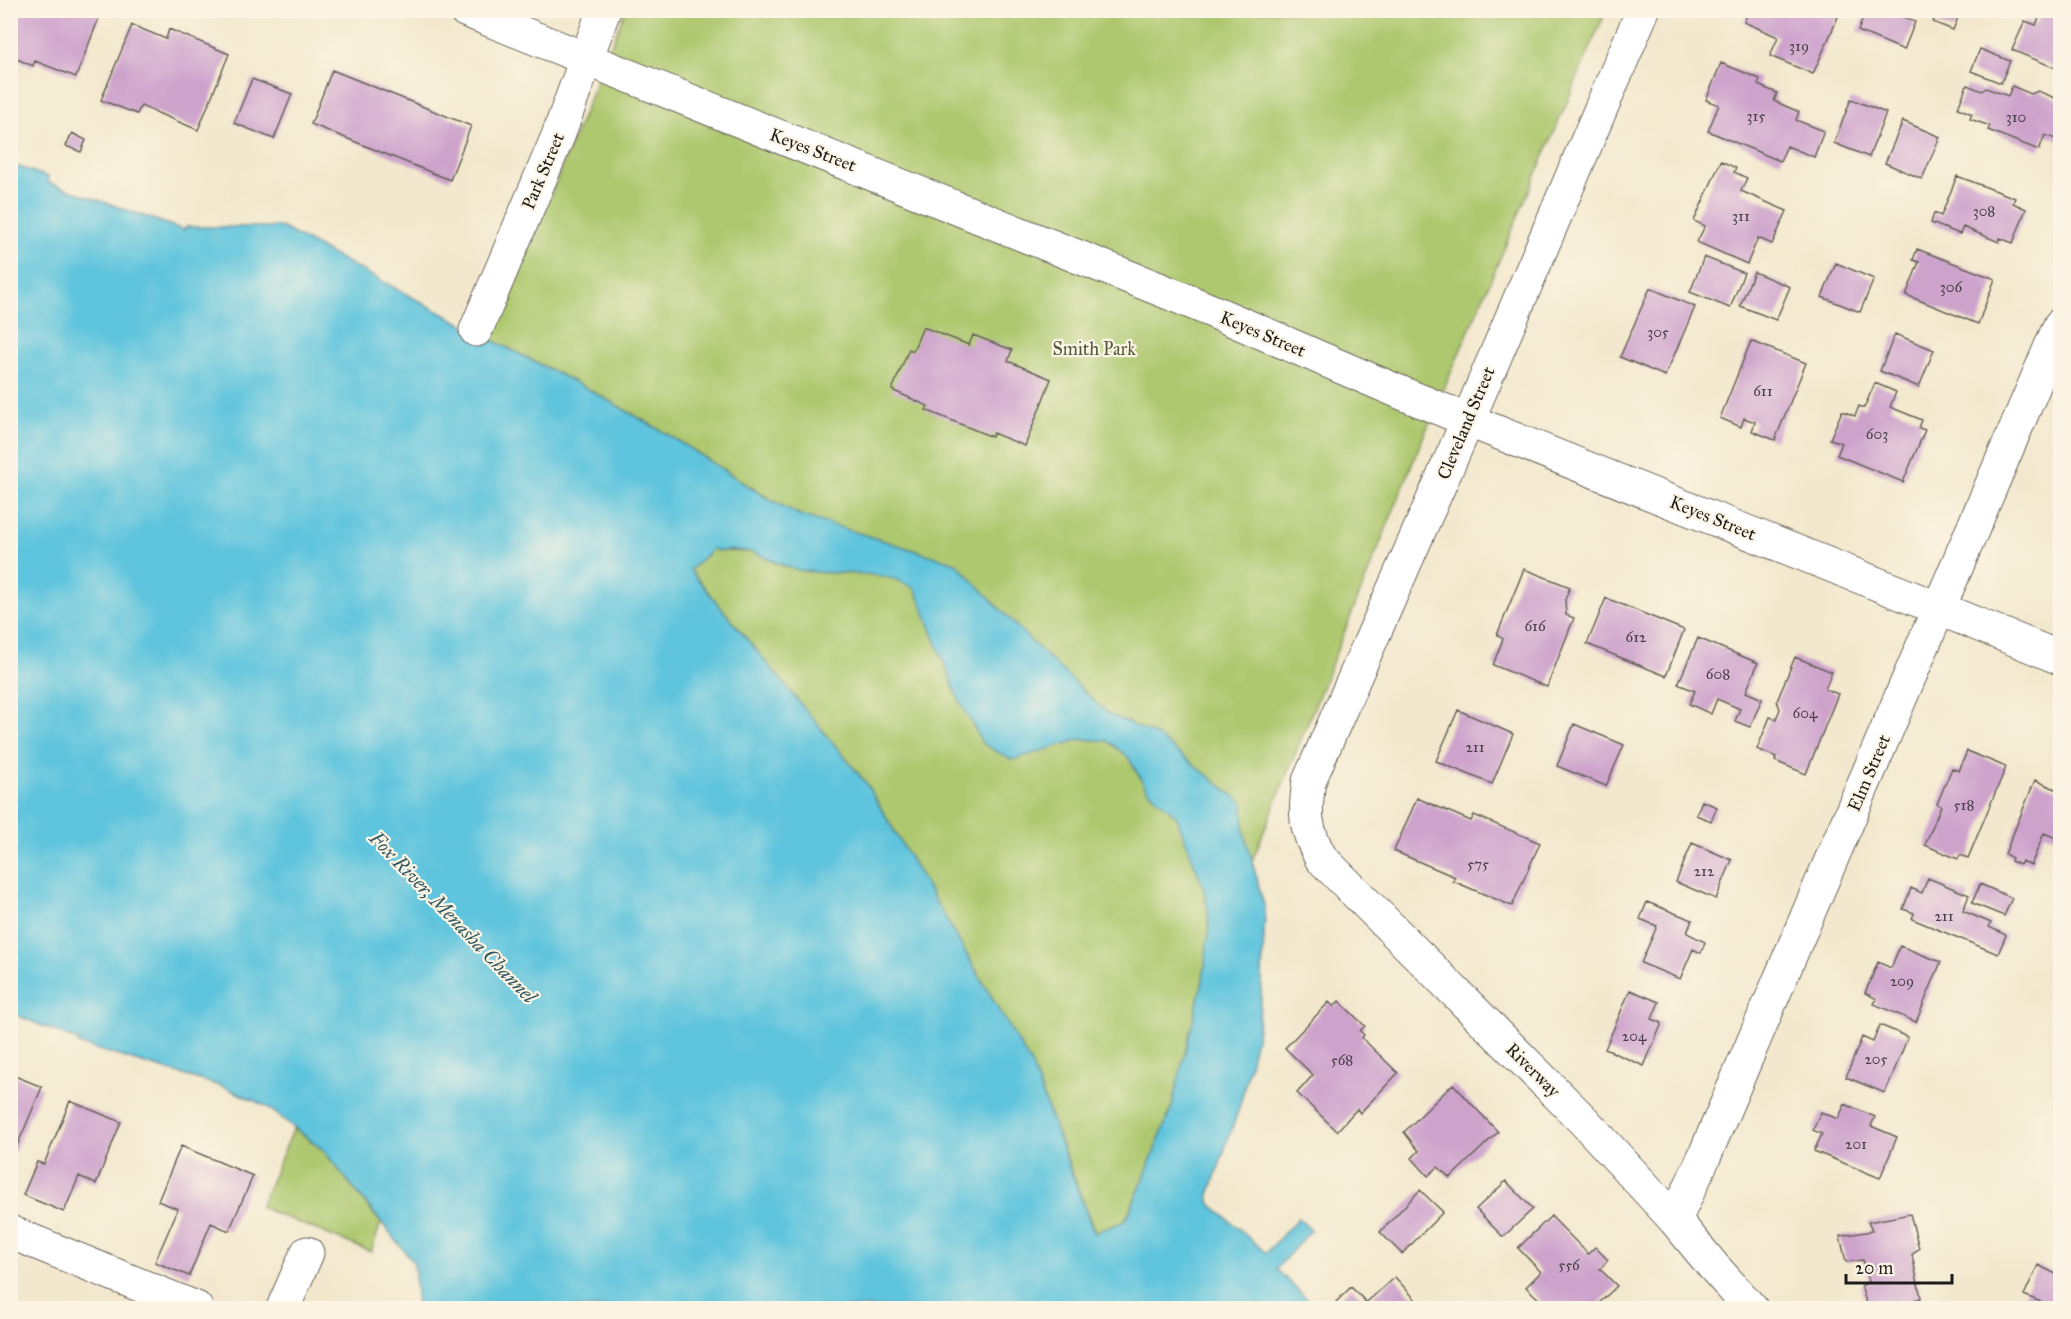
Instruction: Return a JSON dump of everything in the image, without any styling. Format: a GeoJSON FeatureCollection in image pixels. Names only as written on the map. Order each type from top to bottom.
{"type":"FeatureCollection","features":[{"type":"Feature","properties":{"kind":"street","name":"Keyes Street"},"geometry":{"type":"LineString","coordinates":[[465,10],[909,188],[1036,242],[1166,292],[1468,420],[2061,658]]}},
{"type":"Feature","properties":{"kind":"street","name":"Park Street"},"geometry":{"type":"LineString","coordinates":[[476,330],[558,136],[604,10]]}},
{"type":"Feature","properties":{"kind":"street","name":"Cleveland Street"},"geometry":{"type":"LineString","coordinates":[[1310,838],[1304,808],[1309,781],[1468,420],[1643,10]]}},
{"type":"Feature","properties":{"kind":"street","name":"Elm Street"},"geometry":{"type":"LineString","coordinates":[[1675,1220],[2061,325]]}},
{"type":"Feature","properties":{"kind":"street","name":"Riverway"},"geometry":{"type":"LineString","coordinates":[[1310,838],[1321,858],[1583,1120],[1675,1220],[1751,1308]]}},
{"type":"Feature","properties":{"kind":"street"},"geometry":{"type":"LineString","coordinates":[[10,1232],[196,1308]]}},
{"type":"Feature","properties":{"kind":"street"},"geometry":{"type":"LineString","coordinates":[[283,1308],[307,1254]]}},
{"type":"Feature","properties":{"kind":"green space","name":"Smith Park"},"geometry":{"type":"Polygon","coordinates":[[[625,11],[1606,11],[1419,447],[1252,861],[1171,1109],[1139,1190],[1125,1221],[1095,1233],[1031,1064],[866,783],[689,569],[714,548],[717,551],[752,552],[788,568],[800,515],[766,497],[626,411],[492,340],[625,11]]]}},
{"type":"Feature","properties":{"kind":"green space"},"geometry":{"type":"Polygon","coordinates":[[[294,1128],[323,1150],[381,1223],[371,1252],[260,1207],[294,1128]]]}},
{"type":"Feature","properties":{"kind":"water","name":"Fox River, Menasha Channel"},"geometry":{"type":"Polygon","coordinates":[[[10,164],[48,177],[47,182],[184,230],[186,227],[281,227],[590,390],[672,437],[767,498],[800,515],[956,563],[1031,641],[1107,713],[1157,736],[1243,803],[1244,831],[1265,909],[1261,1000],[1257,1035],[1240,1105],[1209,1195],[1211,1204],[1266,1253],[1298,1218],[1311,1230],[1276,1269],[1316,1308],[417,1308],[414,1263],[323,1150],[266,1106],[224,1087],[78,1044],[79,1041],[11,1013],[10,164]],[[714,548],[690,570],[866,783],[1031,1064],[1094,1233],[1125,1221],[1171,1109],[1203,980],[1209,928],[1208,910],[1203,886],[1176,816],[1146,788],[1128,757],[1108,741],[1081,739],[1012,760],[983,744],[957,696],[916,590],[889,578],[874,575],[798,570],[750,552],[717,551],[714,548]]]}},
{"type":"Feature","properties":{"kind":"building"},"geometry":{"type":"Polygon","coordinates":[[[10,10],[102,10],[76,77],[35,61],[33,66],[10,56],[10,10]]]}},
{"type":"Feature","properties":{"kind":"building"},"geometry":{"type":"Polygon","coordinates":[[[1749,10],[1823,10],[1838,17],[1813,74],[1770,56],[1778,37],[1744,22],[1749,10]]]}},
{"type":"Feature","properties":{"kind":"building"},"geometry":{"type":"Polygon","coordinates":[[[1866,10],[1887,10],[1915,22],[1904,50],[1858,31],[1866,10]]]}},
{"type":"Feature","properties":{"kind":"building"},"geometry":{"type":"Polygon","coordinates":[[[1938,10],[1961,10],[1953,30],[1933,22],[1938,10]]]}},
{"type":"Feature","properties":{"kind":"building"},"geometry":{"type":"Polygon","coordinates":[[[2042,10],[2060,10],[2058,69],[2012,50],[2025,21],[2036,25],[2042,10]]]}},
{"type":"Feature","properties":{"kind":"building"},"geometry":{"type":"Polygon","coordinates":[[[132,25],[166,39],[169,29],[229,54],[198,130],[141,106],[137,114],[101,100],[132,25]]]}},
{"type":"Feature","properties":{"kind":"building"},"geometry":{"type":"Polygon","coordinates":[[[1980,49],[2010,61],[2001,83],[1971,71],[1980,49]]]}},
{"type":"Feature","properties":{"kind":"building"},"geometry":{"type":"Polygon","coordinates":[[[1721,63],[1760,79],[1758,85],[1777,93],[1774,101],[1799,112],[1796,120],[1824,131],[1814,157],[1787,146],[1780,161],[1708,131],[1719,105],[1706,100],[1721,63]]]}},
{"type":"Feature","properties":{"kind":"building"},"geometry":{"type":"Polygon","coordinates":[[[332,70],[471,126],[450,180],[311,124],[332,70]]]}},
{"type":"Feature","properties":{"kind":"building"},"geometry":{"type":"Polygon","coordinates":[[[252,79],[292,94],[274,139],[234,123],[252,79]]]}},
{"type":"Feature","properties":{"kind":"building"},"geometry":{"type":"Polygon","coordinates":[[[1967,85],[1982,91],[1986,88],[2008,96],[2012,86],[2031,94],[2038,91],[2060,100],[2059,140],[2045,135],[2039,150],[1988,130],[1990,126],[1970,119],[1972,114],[1958,108],[1967,85]]]}},
{"type":"Feature","properties":{"kind":"building"},"geometry":{"type":"Polygon","coordinates":[[[1851,99],[1886,113],[1869,157],[1834,143],[1851,99]]]}},
{"type":"Feature","properties":{"kind":"building"},"geometry":{"type":"Polygon","coordinates":[[[1903,121],[1940,137],[1922,179],[1885,163],[1903,121]]]}},
{"type":"Feature","properties":{"kind":"building"},"geometry":{"type":"Polygon","coordinates":[[[72,133],[86,140],[81,152],[66,146],[72,133]]]}},
{"type":"Feature","properties":{"kind":"building"},"geometry":{"type":"Polygon","coordinates":[[[1721,161],[1736,168],[1734,172],[1747,178],[1741,191],[1787,211],[1772,244],[1758,238],[1747,264],[1697,242],[1705,226],[1694,221],[1721,161]]]}},
{"type":"Feature","properties":{"kind":"building"},"geometry":{"type":"Polygon","coordinates":[[[1957,176],[2015,198],[2013,203],[2026,209],[2013,243],[2000,238],[1999,242],[1963,227],[1960,234],[1931,223],[1934,213],[1941,216],[1957,176]]]}},
{"type":"Feature","properties":{"kind":"building"},"geometry":{"type":"Polygon","coordinates":[[[1917,249],[1995,279],[1978,324],[1906,295],[1919,262],[1913,260],[1917,249]]]}},
{"type":"Feature","properties":{"kind":"building"},"geometry":{"type":"Polygon","coordinates":[[[1704,257],[1744,273],[1730,308],[1690,292],[1704,257]]]}},
{"type":"Feature","properties":{"kind":"building"},"geometry":{"type":"Polygon","coordinates":[[[1836,263],[1874,279],[1860,312],[1822,297],[1836,263]]]}},
{"type":"Feature","properties":{"kind":"building"},"geometry":{"type":"Polygon","coordinates":[[[1754,272],[1790,287],[1776,320],[1740,306],[1754,272]]]}},
{"type":"Feature","properties":{"kind":"building"},"geometry":{"type":"Polygon","coordinates":[[[1650,288],[1695,307],[1665,376],[1620,357],[1650,288]]]}},
{"type":"Feature","properties":{"kind":"building"},"geometry":{"type":"Polygon","coordinates":[[[923,327],[969,345],[973,335],[1012,350],[1008,361],[1051,379],[1025,446],[993,433],[992,437],[926,410],[928,406],[892,390],[909,349],[913,351],[923,327]]]}},
{"type":"Feature","properties":{"kind":"building"},"geometry":{"type":"Polygon","coordinates":[[[1895,334],[1934,350],[1919,387],[1880,371],[1895,334]]]}},
{"type":"Feature","properties":{"kind":"building"},"geometry":{"type":"Polygon","coordinates":[[[1751,341],[1806,363],[1775,440],[1752,431],[1755,422],[1744,418],[1741,427],[1720,418],[1751,341]]]}},
{"type":"Feature","properties":{"kind":"building"},"geometry":{"type":"Polygon","coordinates":[[[1875,383],[1896,392],[1890,407],[1922,420],[1919,428],[1925,430],[1903,482],[1837,455],[1842,443],[1830,439],[1842,411],[1855,416],[1859,406],[1864,408],[1875,383]]]}},
{"type":"Feature","properties":{"kind":"building"},"geometry":{"type":"Polygon","coordinates":[[[1524,569],[1570,587],[1565,600],[1566,615],[1574,618],[1547,687],[1493,665],[1503,639],[1497,635],[1524,569]]]}},
{"type":"Feature","properties":{"kind":"building"},"geometry":{"type":"Polygon","coordinates":[[[1606,598],[1684,630],[1666,676],[1587,644],[1606,598]]]}},
{"type":"Feature","properties":{"kind":"building"},"geometry":{"type":"Polygon","coordinates":[[[1698,638],[1758,663],[1746,692],[1762,699],[1750,727],[1735,721],[1740,709],[1717,699],[1711,714],[1689,704],[1695,691],[1678,684],[1698,638]]]}},
{"type":"Feature","properties":{"kind":"building"},"geometry":{"type":"Polygon","coordinates":[[[1795,657],[1832,672],[1825,689],[1838,694],[1806,774],[1775,761],[1776,757],[1757,749],[1770,717],[1776,719],[1780,709],[1777,701],[1795,657]]]}},
{"type":"Feature","properties":{"kind":"building"},"geometry":{"type":"Polygon","coordinates":[[[1458,710],[1513,734],[1492,784],[1436,761],[1458,710]]]}},
{"type":"Feature","properties":{"kind":"building"},"geometry":{"type":"Polygon","coordinates":[[[1574,724],[1624,745],[1606,786],[1557,766],[1574,724]]]}},
{"type":"Feature","properties":{"kind":"building"},"geometry":{"type":"Polygon","coordinates":[[[1967,751],[2006,767],[1968,858],[1960,855],[1958,859],[1925,845],[1941,806],[1937,804],[1952,768],[1959,771],[1967,751]]]}},
{"type":"Feature","properties":{"kind":"building"},"geometry":{"type":"Polygon","coordinates":[[[2035,780],[2060,791],[2060,826],[2056,838],[2044,833],[2031,865],[2022,861],[2020,865],[2011,861],[2012,858],[2005,854],[2035,780]]]}},
{"type":"Feature","properties":{"kind":"building"},"geometry":{"type":"Polygon","coordinates":[[[1417,798],[1471,821],[1474,815],[1540,843],[1512,906],[1453,881],[1455,877],[1394,851],[1417,798]]]}},
{"type":"Feature","properties":{"kind":"building"},"geometry":{"type":"Polygon","coordinates":[[[1702,801],[1717,807],[1711,821],[1696,815],[1702,801]]]}},
{"type":"Feature","properties":{"kind":"building"},"geometry":{"type":"Polygon","coordinates":[[[1692,843],[1732,860],[1716,899],[1676,882],[1692,843]]]}},
{"type":"Feature","properties":{"kind":"building"},"geometry":{"type":"Polygon","coordinates":[[[1928,878],[1969,895],[1963,911],[1991,923],[1989,927],[2006,935],[1998,954],[1912,919],[1914,913],[1903,909],[1911,888],[1922,893],[1928,878]]]}},
{"type":"Feature","properties":{"kind":"building"},"geometry":{"type":"Polygon","coordinates":[[[1980,884],[2012,898],[2004,916],[1972,903],[1980,884]]]}},
{"type":"Feature","properties":{"kind":"building"},"geometry":{"type":"Polygon","coordinates":[[[1647,902],[1692,920],[1687,933],[1705,942],[1701,953],[1693,949],[1680,979],[1641,963],[1657,926],[1640,919],[1647,902]]]}},
{"type":"Feature","properties":{"kind":"building"},"geometry":{"type":"Polygon","coordinates":[[[1900,946],[1941,962],[1916,1022],[1874,1004],[1877,999],[1865,993],[1878,962],[1891,968],[1900,946]]]}},
{"type":"Feature","properties":{"kind":"building"},"geometry":{"type":"Polygon","coordinates":[[[1630,990],[1659,1002],[1652,1019],[1662,1023],[1644,1066],[1605,1049],[1630,990]]]}},
{"type":"Feature","properties":{"kind":"building"},"geometry":{"type":"Polygon","coordinates":[[[1339,1001],[1365,1026],[1360,1031],[1364,1035],[1362,1038],[1398,1073],[1360,1113],[1357,1109],[1337,1131],[1297,1093],[1313,1075],[1285,1048],[1329,1002],[1334,1007],[1339,1001]]]}},
{"type":"Feature","properties":{"kind":"building"},"geometry":{"type":"Polygon","coordinates":[[[1880,1025],[1908,1037],[1885,1093],[1846,1077],[1862,1037],[1873,1042],[1880,1025]]]}},
{"type":"Feature","properties":{"kind":"building"},"geometry":{"type":"Polygon","coordinates":[[[10,1074],[42,1087],[15,1151],[10,1149],[10,1074]]]}},
{"type":"Feature","properties":{"kind":"building"},"geometry":{"type":"Polygon","coordinates":[[[1453,1084],[1498,1132],[1450,1178],[1438,1167],[1428,1176],[1412,1158],[1419,1151],[1404,1132],[1453,1084]]]}},
{"type":"Feature","properties":{"kind":"building"},"geometry":{"type":"Polygon","coordinates":[[[70,1101],[121,1122],[96,1184],[79,1176],[64,1212],[23,1195],[37,1162],[44,1164],[70,1101]]]}},
{"type":"Feature","properties":{"kind":"building"},"geometry":{"type":"Polygon","coordinates":[[[1845,1104],[1875,1117],[1871,1126],[1897,1137],[1880,1178],[1814,1151],[1822,1134],[1813,1130],[1821,1112],[1838,1119],[1845,1104]]]}},
{"type":"Feature","properties":{"kind":"building"},"geometry":{"type":"Polygon","coordinates":[[[181,1146],[253,1176],[229,1231],[211,1223],[189,1276],[155,1262],[178,1209],[158,1201],[181,1146]]]}},
{"type":"Feature","properties":{"kind":"building"},"geometry":{"type":"Polygon","coordinates":[[[1506,1181],[1533,1209],[1503,1237],[1476,1209],[1506,1181]]]}},
{"type":"Feature","properties":{"kind":"building"},"geometry":{"type":"Polygon","coordinates":[[[1420,1190],[1443,1212],[1402,1254],[1380,1232],[1420,1190]]]}},
{"type":"Feature","properties":{"kind":"building"},"geometry":{"type":"Polygon","coordinates":[[[1910,1214],[1919,1248],[1912,1255],[1921,1298],[1887,1308],[1868,1308],[1861,1286],[1869,1282],[1863,1260],[1846,1262],[1840,1236],[1872,1231],[1868,1222],[1910,1214]]]}},
{"type":"Feature","properties":{"kind":"building"},"geometry":{"type":"Polygon","coordinates":[[[1551,1216],[1588,1254],[1595,1247],[1608,1260],[1600,1269],[1617,1286],[1594,1308],[1548,1308],[1526,1287],[1541,1272],[1518,1248],[1551,1216]]]}},
{"type":"Feature","properties":{"kind":"building"},"geometry":{"type":"Polygon","coordinates":[[[2038,1265],[2060,1276],[2060,1308],[2024,1295],[2038,1265]]]}},
{"type":"Feature","properties":{"kind":"building"},"geometry":{"type":"Polygon","coordinates":[[[1395,1277],[1423,1308],[1360,1308],[1395,1277]]]}},
{"type":"Feature","properties":{"kind":"building"},"geometry":{"type":"Polygon","coordinates":[[[1351,1287],[1366,1302],[1359,1308],[1330,1308],[1351,1287]]]}}]}
